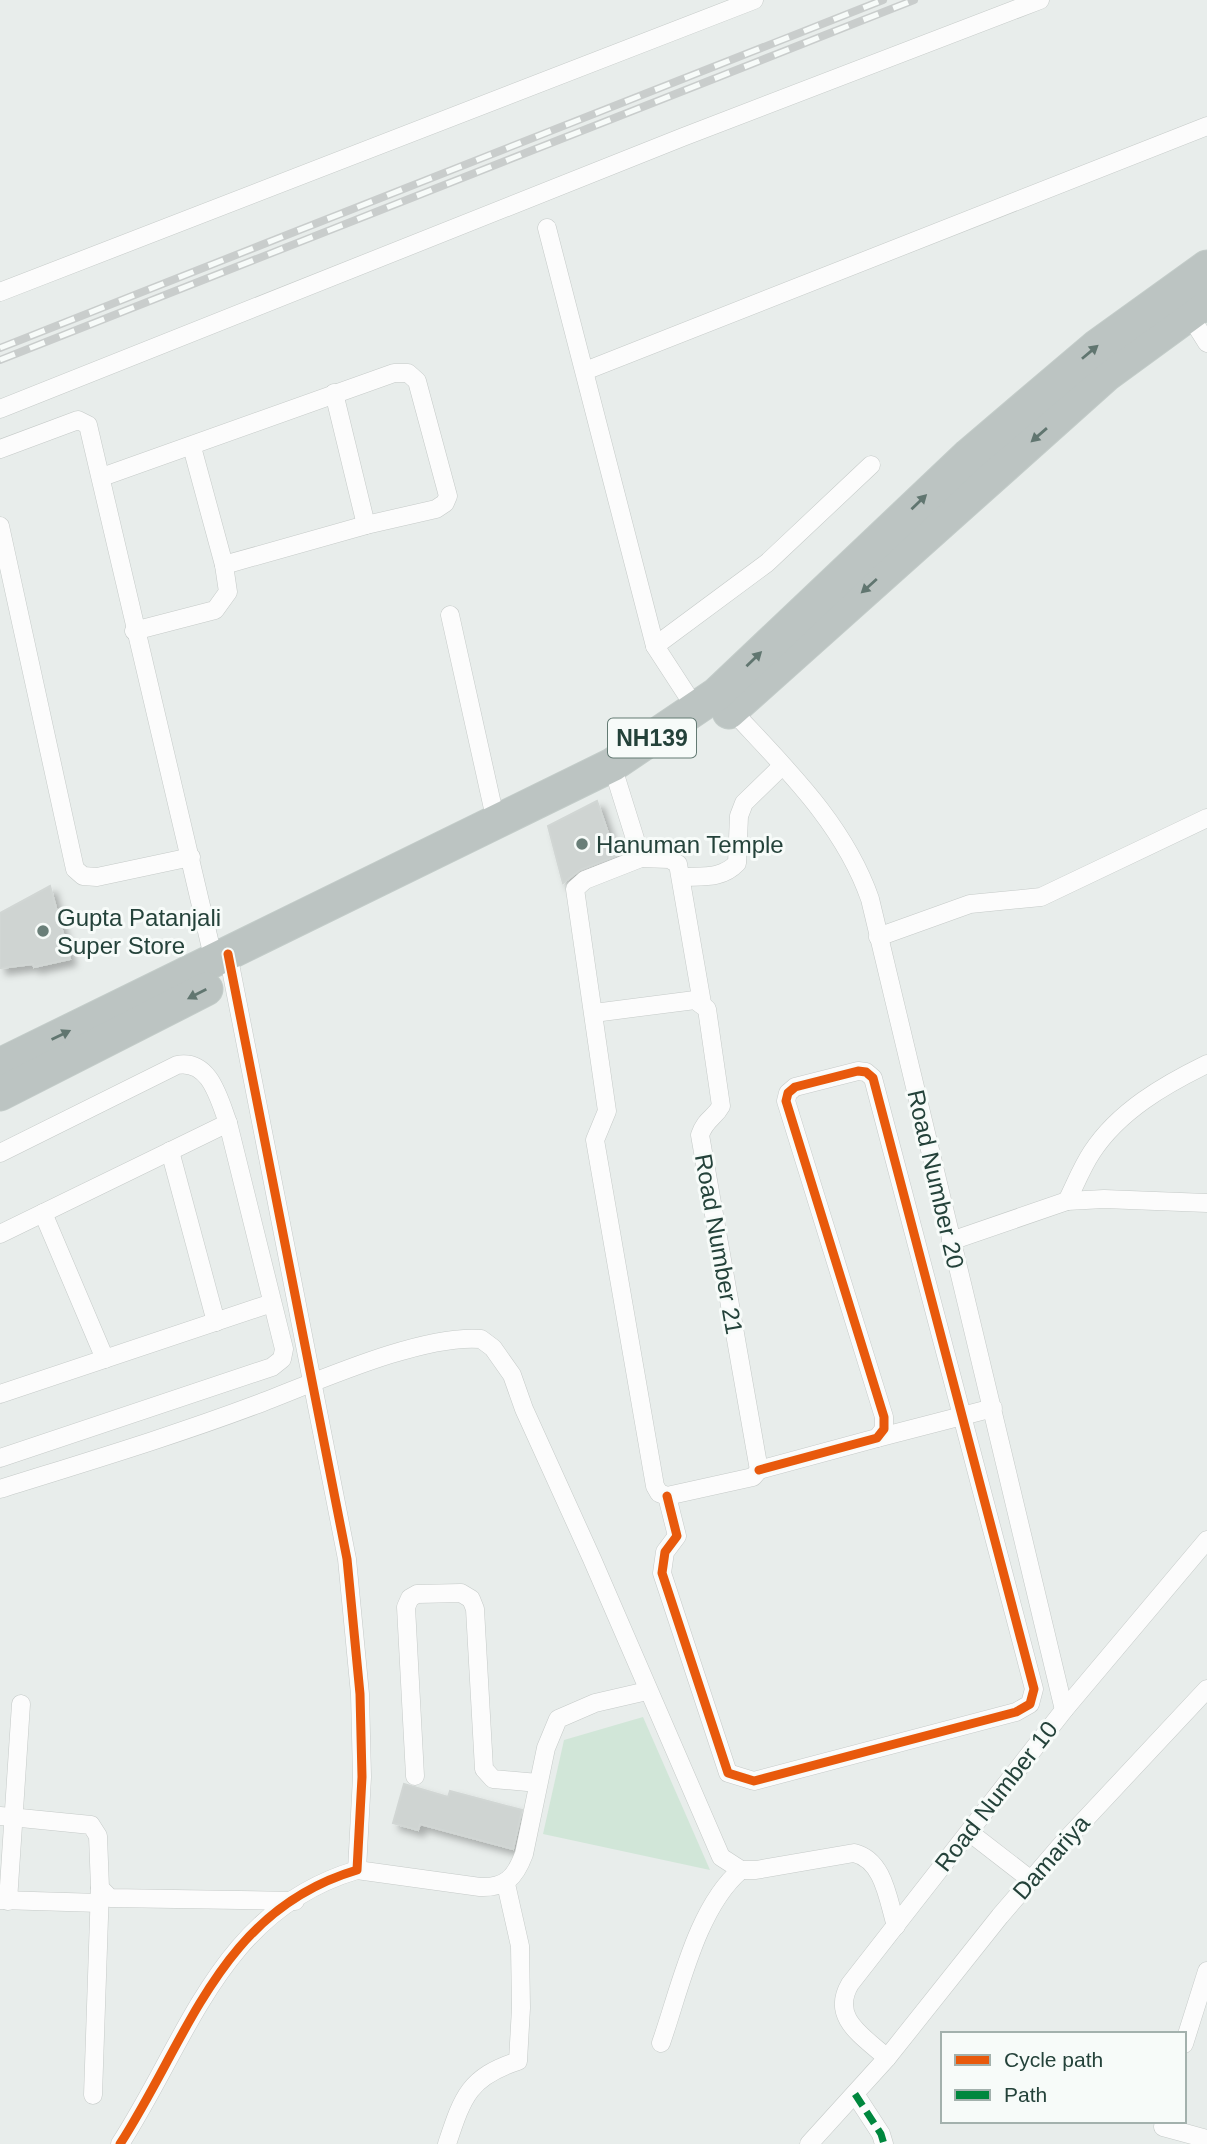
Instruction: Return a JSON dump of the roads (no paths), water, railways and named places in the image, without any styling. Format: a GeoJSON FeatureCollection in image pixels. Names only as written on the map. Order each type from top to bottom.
{"type":"FeatureCollection","features":[{"type":"Feature","properties":{"kind":"highway","name":"NH139"},"geometry":{"type":"LineString","coordinates":[[0,1065],[225,963],[616,774],[715,705],[969,455],[1096,347],[1190,301],[1207,267]]}},
{"type":"Feature","properties":{"kind":"highway","name":"NH139"},"geometry":{"type":"LineString","coordinates":[[0,1094],[225,963],[496,822],[616,774]]}},
{"type":"Feature","properties":{"kind":"street"},"geometry":{"type":"LineString","coordinates":[[0,292],[754,0]]}},
{"type":"Feature","properties":{"kind":"street"},"geometry":{"type":"LineString","coordinates":[[0,409],[670,142],[1040,0]]}},
{"type":"Feature","properties":{"kind":"street"},"geometry":{"type":"LineString","coordinates":[[584,371],[1207,126]]}},
{"type":"Feature","properties":{"kind":"street","name":"Road Number 20"},"geometry":{"type":"LineString","coordinates":[[547,228],[655,646],[782,766],[845,842],[864,880],[993,1408],[1063,1710]]}},
{"type":"Feature","properties":{"kind":"street"},"geometry":{"type":"LineString","coordinates":[[1190,301],[1207,344]]}},
{"type":"Feature","properties":{"kind":"street"},"geometry":{"type":"LineString","coordinates":[[102,477],[394,373],[408,373],[417,381],[448,496],[445,503],[436,509],[366,525],[224,565]]}},
{"type":"Feature","properties":{"kind":"street"},"geometry":{"type":"LineString","coordinates":[[334,393],[366,525]]}},
{"type":"Feature","properties":{"kind":"street"},"geometry":{"type":"LineString","coordinates":[[0,449],[78,420],[84,421],[102,477],[134,631],[191,857],[225,963],[338,1505],[355,1622],[362,1777],[357,1870]]}},
{"type":"Feature","properties":{"kind":"street"},"geometry":{"type":"LineString","coordinates":[[134,631],[215,610],[228,592],[224,565],[192,447]]}},
{"type":"Feature","properties":{"kind":"street"},"geometry":{"type":"LineString","coordinates":[[655,646],[767,563],[871,465]]}},
{"type":"Feature","properties":{"kind":"street"},"geometry":{"type":"LineString","coordinates":[[0,526],[75,869],[83,876],[97,877],[191,857]]}},
{"type":"Feature","properties":{"kind":"street"},"geometry":{"type":"LineString","coordinates":[[450,615],[496,822]]}},
{"type":"Feature","properties":{"kind":"street"},"geometry":{"type":"LineString","coordinates":[[782,766],[744,803],[739,816],[737,863],[728,872],[683,877],[678,864],[669,859],[641,858],[585,880],[575,889],[607,1111],[595,1140],[655,1486],[659,1493],[667,1496],[993,1408]]}},
{"type":"Feature","properties":{"kind":"street"},"geometry":{"type":"LineString","coordinates":[[616,774],[641,858]]}},
{"type":"Feature","properties":{"kind":"street"},"geometry":{"type":"LineString","coordinates":[[878,937],[970,904],[1041,897],[1207,818]]}},
{"type":"Feature","properties":{"kind":"street","name":"Road Number 21"},"geometry":{"type":"LineString","coordinates":[[683,877],[721,1106],[705,1121],[700,1135],[756,1473]]}},
{"type":"Feature","properties":{"kind":"street"},"geometry":{"type":"LineString","coordinates":[[594,1013],[695,1000],[702,1003]]}},
{"type":"Feature","properties":{"kind":"street"},"geometry":{"type":"LineString","coordinates":[[0,1153],[177,1065],[188,1063],[204,1071],[215,1089],[228,1123],[284,1349],[282,1359],[272,1367],[0,1458]]}},
{"type":"Feature","properties":{"kind":"street"},"geometry":{"type":"LineString","coordinates":[[1067,1201],[1090,1154],[1108,1130],[1148,1098],[1207,1064]]}},
{"type":"Feature","properties":{"kind":"street"},"geometry":{"type":"LineString","coordinates":[[667,1496],[677,1536],[665,1552],[662,1573],[728,1773],[754,1781],[1016,1712],[1030,1704],[1034,1689],[873,1078],[866,1072],[858,1071],[795,1087],[788,1093],[786,1101],[884,1417],[884,1429],[877,1438]]}},
{"type":"Feature","properties":{"kind":"street"},"geometry":{"type":"LineString","coordinates":[[0,1234],[228,1123]]}},
{"type":"Feature","properties":{"kind":"street"},"geometry":{"type":"LineString","coordinates":[[170,1151],[216,1322]]}},
{"type":"Feature","properties":{"kind":"street"},"geometry":{"type":"LineString","coordinates":[[951,1241],[1067,1201],[1104,1199],[1207,1203]]}},
{"type":"Feature","properties":{"kind":"street"},"geometry":{"type":"LineString","coordinates":[[43,1213],[105,1359]]}},
{"type":"Feature","properties":{"kind":"street"},"geometry":{"type":"LineString","coordinates":[[0,1394],[272,1303]]}},
{"type":"Feature","properties":{"kind":"street"},"geometry":{"type":"LineString","coordinates":[[0,1489],[124,1450],[313,1382],[452,1340],[481,1339],[512,1375],[720,1857],[741,1870]]}},
{"type":"Feature","properties":{"kind":"street","name":"Road Number 10"},"geometry":{"type":"LineString","coordinates":[[887,2058],[852,2024],[842,2005],[850,1984],[1063,1710],[1207,1540]]}},
{"type":"Feature","properties":{"kind":"street"},"geometry":{"type":"LineString","coordinates":[[415,1776],[406,1607],[410,1598],[417,1594],[461,1593],[471,1599],[475,1609],[484,1769],[493,1779],[538,1783]]}},
{"type":"Feature","properties":{"kind":"street","name":"Damariya"},"geometry":{"type":"LineString","coordinates":[[809,2144],[887,2058],[1031,1880],[1207,1689]]}},
{"type":"Feature","properties":{"kind":"street"},"geometry":{"type":"LineString","coordinates":[[120,2144],[228,1959],[270,1915],[329,1880],[357,1870],[480,1887],[495,1888],[506,1884],[517,1871],[524,1854],[551,1730],[558,1718],[595,1703],[647,1691]]}},
{"type":"Feature","properties":{"kind":"street"},"geometry":{"type":"LineString","coordinates":[[21,1704],[7,1817],[4,1900],[104,1894],[119,1900],[295,1901]]}},
{"type":"Feature","properties":{"kind":"street"},"geometry":{"type":"LineString","coordinates":[[7,1817],[83,1824],[95,1829],[99,1843],[100,1895],[93,2095]]}},
{"type":"Feature","properties":{"kind":"street"},"geometry":{"type":"LineString","coordinates":[[969,1832],[1031,1880]]}},
{"type":"Feature","properties":{"kind":"street"},"geometry":{"type":"LineString","coordinates":[[661,2043],[710,1909],[727,1882],[741,1870],[854,1853],[865,1856],[879,1874],[896,1926]]}},
{"type":"Feature","properties":{"kind":"street"},"geometry":{"type":"LineString","coordinates":[[447,2144],[475,2082],[489,2070],[518,2061],[520,1946],[506,1884]]}},
{"type":"Feature","properties":{"kind":"street"},"geometry":{"type":"LineString","coordinates":[[1186,2039],[1206,1977]]}},
{"type":"Feature","properties":{"kind":"street"},"geometry":{"type":"LineString","coordinates":[[855,2094],[881,2134],[884,2144]]}},
{"type":"Feature","properties":{"kind":"street"},"geometry":{"type":"LineString","coordinates":[[1172,2132],[1207,2139]]}},
{"type":"Feature","properties":{"kind":"railway"},"geometry":{"type":"LineString","coordinates":[[0,348],[883,0]]}},
{"type":"Feature","properties":{"kind":"railway"},"geometry":{"type":"LineString","coordinates":[[0,360],[914,0]]}},
{"type":"Feature","properties":{"kind":"place","name":"Hanuman Temple"},"geometry":{"type":"Point","coordinates":[582,844]}},
{"type":"Feature","properties":{"kind":"place","name":"Gupta Patanjali Super Store"},"geometry":{"type":"Point","coordinates":[43,931]}}]}
